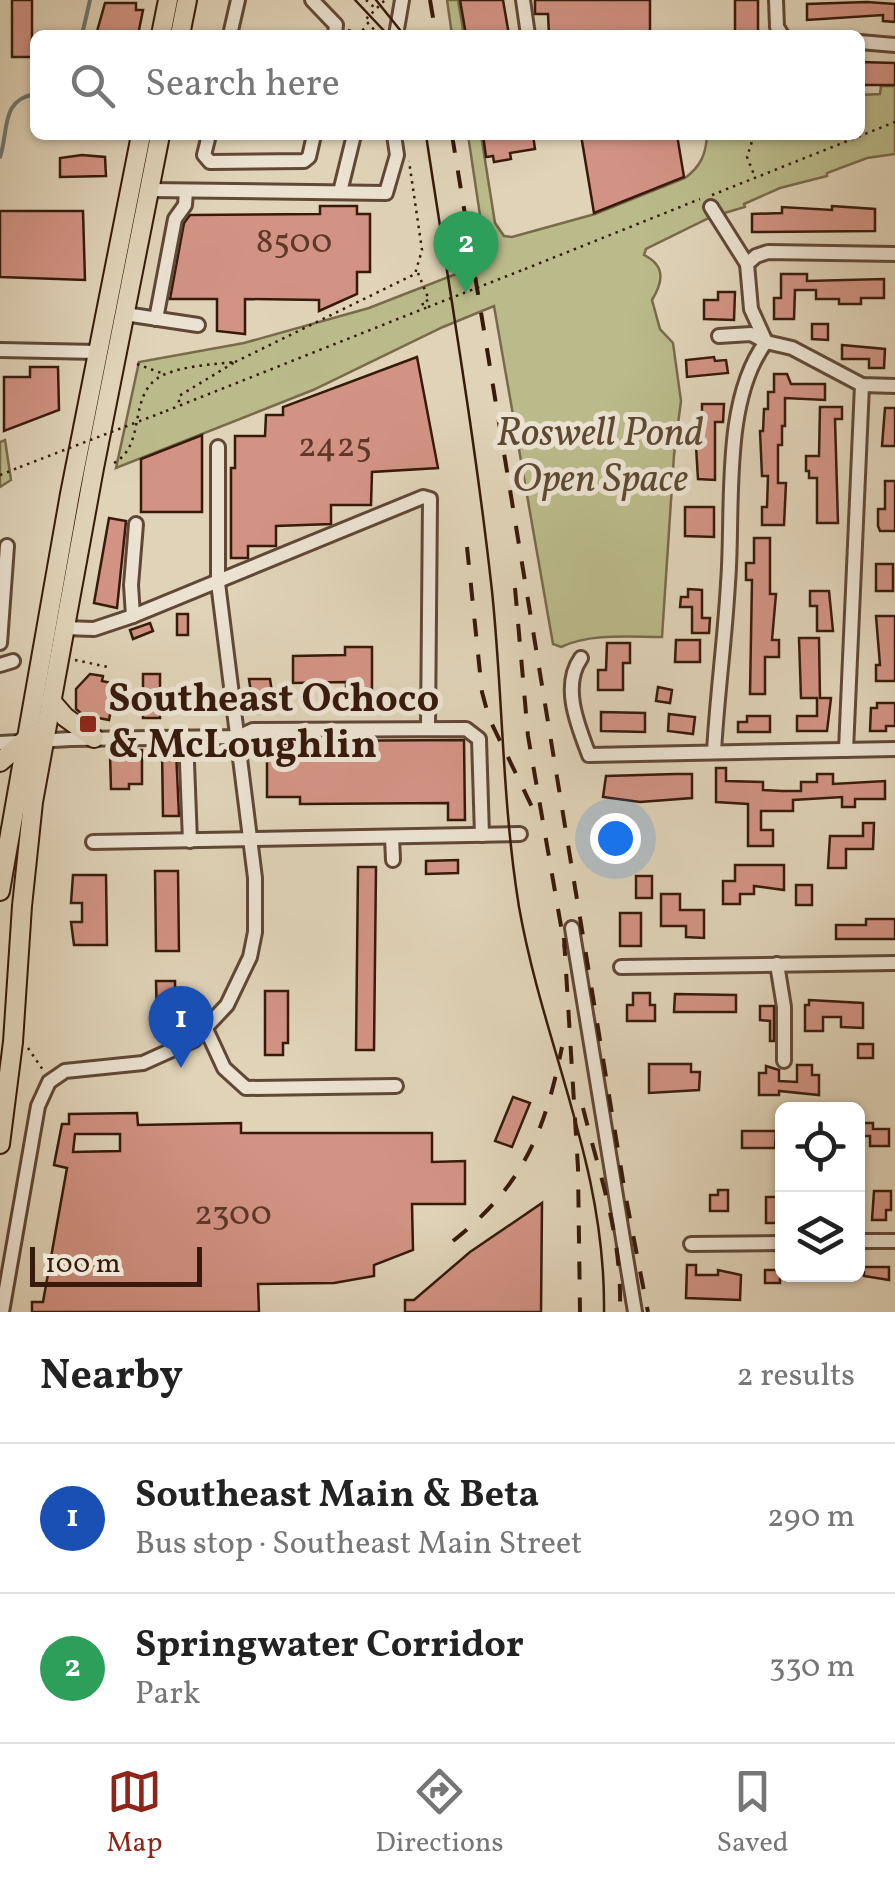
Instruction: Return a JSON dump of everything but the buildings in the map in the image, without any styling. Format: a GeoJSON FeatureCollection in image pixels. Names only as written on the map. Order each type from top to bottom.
{"type":"FeatureCollection","features":[{"type":"Feature","properties":{"kind":"highway"},"geometry":{"type":"LineString","coordinates":[[162,30],[168,0]]}},
{"type":"Feature","properties":{"kind":"highway"},"geometry":{"type":"LineString","coordinates":[[181,30],[187,0]]}},
{"type":"Feature","properties":{"kind":"highway"},"geometry":{"type":"LineString","coordinates":[[0,891],[24,741],[140,140]]}},
{"type":"Feature","properties":{"kind":"highway"},"geometry":{"type":"LineString","coordinates":[[0,1144],[13,1042],[26,854],[44,740],[159,140]]}},
{"type":"Feature","properties":{"kind":"highway"},"geometry":{"type":"LineString","coordinates":[[51,701],[94,738]]}},
{"type":"Feature","properties":{"kind":"highway"},"geometry":{"type":"LineString","coordinates":[[0,762],[24,741]]}},
{"type":"Feature","properties":{"kind":"street"},"geometry":{"type":"LineString","coordinates":[[231,30],[238,0]]}},
{"type":"Feature","properties":{"kind":"street"},"geometry":{"type":"LineString","coordinates":[[312,0],[334,30]]}},
{"type":"Feature","properties":{"kind":"street"},"geometry":{"type":"LineString","coordinates":[[397,30],[402,0]]}},
{"type":"Feature","properties":{"kind":"street"},"geometry":{"type":"LineString","coordinates":[[523,0],[527,30]]}},
{"type":"Feature","properties":{"kind":"street"},"geometry":{"type":"LineString","coordinates":[[776,0],[779,30]]}},
{"type":"Feature","properties":{"kind":"street"},"geometry":{"type":"LineString","coordinates":[[865,42],[895,44]]}},
{"type":"Feature","properties":{"kind":"street"},"geometry":{"type":"LineString","coordinates":[[207,140],[204,155],[210,162],[236,162],[304,161],[313,140]]}},
{"type":"Feature","properties":{"kind":"street"},"geometry":{"type":"LineString","coordinates":[[340,192],[353,140]]}},
{"type":"Feature","properties":{"kind":"street"},"geometry":{"type":"LineString","coordinates":[[150,190],[386,193],[397,155],[395,140]]}},
{"type":"Feature","properties":{"kind":"street"},"geometry":{"type":"LineString","coordinates":[[156,319],[175,219],[185,205],[186,191]]}},
{"type":"Feature","properties":{"kind":"street"},"geometry":{"type":"LineString","coordinates":[[711,207],[747,264],[751,309],[766,342]]}},
{"type":"Feature","properties":{"kind":"street"},"geometry":{"type":"LineString","coordinates":[[747,264],[768,252],[895,254]]}},
{"type":"Feature","properties":{"kind":"street"},"geometry":{"type":"LineString","coordinates":[[125,314],[198,325]]}},
{"type":"Feature","properties":{"kind":"street"},"geometry":{"type":"LineString","coordinates":[[719,336],[746,334],[792,348],[862,384],[895,386]]}},
{"type":"Feature","properties":{"kind":"street"},"geometry":{"type":"LineString","coordinates":[[714,752],[738,413],[753,364],[766,342]]}},
{"type":"Feature","properties":{"kind":"street"},"geometry":{"type":"LineString","coordinates":[[0,350],[98,352]]}},
{"type":"Feature","properties":{"kind":"street"},"geometry":{"type":"LineString","coordinates":[[846,750],[862,384]]}},
{"type":"Feature","properties":{"kind":"street"},"geometry":{"type":"LineString","coordinates":[[2,1312],[38,1106],[49,1082],[70,1069],[125,1066],[160,1058],[186,1045],[206,1029],[232,997],[250,956],[256,900],[252,838],[218,583],[218,447]]}},
{"type":"Feature","properties":{"kind":"street"},"geometry":{"type":"LineString","coordinates":[[64,628],[94,629],[132,616],[423,497],[430,499],[428,729]]}},
{"type":"Feature","properties":{"kind":"street"},"geometry":{"type":"LineString","coordinates":[[132,616],[136,524]]}},
{"type":"Feature","properties":{"kind":"street"},"geometry":{"type":"LineString","coordinates":[[0,643],[7,546]]}},
{"type":"Feature","properties":{"kind":"street"},"geometry":{"type":"LineString","coordinates":[[581,658],[572,678],[572,699],[588,756],[895,749]]}},
{"type":"Feature","properties":{"kind":"street"},"geometry":{"type":"LineString","coordinates":[[0,743],[238,737],[253,730],[466,729],[479,738],[482,835]]}},
{"type":"Feature","properties":{"kind":"street"},"geometry":{"type":"LineString","coordinates":[[186,738],[190,840]]}},
{"type":"Feature","properties":{"kind":"street"},"geometry":{"type":"LineString","coordinates":[[94,842],[520,834]]}},
{"type":"Feature","properties":{"kind":"street"},"geometry":{"type":"LineString","coordinates":[[392,838],[392,860]]}},
{"type":"Feature","properties":{"kind":"street"},"geometry":{"type":"LineString","coordinates":[[572,928],[635,1312]]}},
{"type":"Feature","properties":{"kind":"street"},"geometry":{"type":"LineString","coordinates":[[622,967],[895,963]]}},
{"type":"Feature","properties":{"kind":"street"},"geometry":{"type":"LineString","coordinates":[[776,964],[784,1008],[784,1061]]}},
{"type":"Feature","properties":{"kind":"street"},"geometry":{"type":"LineString","coordinates":[[206,1029],[224,1068],[246,1088],[396,1086]]}},
{"type":"Feature","properties":{"kind":"street"},"geometry":{"type":"LineString","coordinates":[[865,1242],[895,1241]]}},
{"type":"Feature","properties":{"kind":"street"},"geometry":{"type":"LineString","coordinates":[[691,1244],[775,1242]]}},
{"type":"Feature","properties":{"kind":"path"},"geometry":{"type":"LineString","coordinates":[[366,0],[376,9]]}},
{"type":"Feature","properties":{"kind":"path"},"geometry":{"type":"LineString","coordinates":[[373,30],[363,22],[385,0]]}},
{"type":"Feature","properties":{"kind":"path"},"geometry":{"type":"LineString","coordinates":[[752,140],[747,156],[756,178]]}},
{"type":"Feature","properties":{"kind":"path"},"geometry":{"type":"LineString","coordinates":[[179,405],[179,396],[235,362],[409,279],[417,271],[422,250],[408,154]]}},
{"type":"Feature","properties":{"kind":"path"},"geometry":{"type":"LineString","coordinates":[[0,475],[525,269]]}},
{"type":"Feature","properties":{"kind":"path"},"geometry":{"type":"LineString","coordinates":[[417,271],[429,300],[422,302],[426,308]]}},
{"type":"Feature","properties":{"kind":"path"},"geometry":{"type":"LineString","coordinates":[[114,462],[123,458],[130,447],[146,390],[166,374],[235,362]]}},
{"type":"Feature","properties":{"kind":"path"},"geometry":{"type":"LineString","coordinates":[[137,364],[166,374]]}},
{"type":"Feature","properties":{"kind":"path"},"geometry":{"type":"LineString","coordinates":[[59,657],[108,667]]}},
{"type":"Feature","properties":{"kind":"path"},"geometry":{"type":"LineString","coordinates":[[13,1042],[32,1050],[49,1082]]}},
{"type":"Feature","properties":{"kind":"green space"},"geometry":{"type":"Polygon","coordinates":[[[447,0],[458,0],[463,30],[451,30],[447,0]]]}},
{"type":"Feature","properties":{"kind":"green space","name":"Roswell Pond Open Space"},"geometry":{"type":"Polygon","coordinates":[[[881,86],[895,86],[895,154],[867,158],[827,176],[780,188],[646,249],[644,255],[659,269],[660,281],[652,300],[660,329],[673,343],[681,401],[662,637],[610,637],[561,647],[553,644],[494,306],[313,390],[116,468],[139,362],[244,343],[369,308],[487,262],[469,140],[482,140],[495,223],[504,236],[512,237],[595,214],[685,178],[702,159],[706,140],[865,140],[865,95],[880,94],[881,86]]]}},
{"type":"Feature","properties":{"kind":"green space"},"geometry":{"type":"Polygon","coordinates":[[[5,440],[11,480],[0,487],[0,442],[5,440]]]}},
{"type":"Feature","properties":{"kind":"waterway"},"geometry":{"type":"LineString","coordinates":[[83,30],[90,0]]}},
{"type":"Feature","properties":{"kind":"waterway"},"geometry":{"type":"LineString","coordinates":[[0,157],[11,110],[30,95]]}},
{"type":"Feature","properties":{"kind":"tram line"},"geometry":{"type":"LineString","coordinates":[[355,0],[383,30]]}},
{"type":"Feature","properties":{"kind":"tram line"},"geometry":{"type":"LineString","coordinates":[[376,0],[400,30]]}},
{"type":"Feature","properties":{"kind":"tram line"},"geometry":{"type":"LineString","coordinates":[[427,140],[485,534],[519,907],[585,1156],[602,1258],[604,1312]]}},
{"type":"Feature","properties":{"kind":"railway"},"geometry":{"type":"LineString","coordinates":[[430,0],[435,30]]}},
{"type":"Feature","properties":{"kind":"railway"},"geometry":{"type":"LineString","coordinates":[[453,140],[625,1193],[648,1312]]}},
{"type":"Feature","properties":{"kind":"railway"},"geometry":{"type":"LineString","coordinates":[[467,547],[482,692],[489,718],[534,811]]}},
{"type":"Feature","properties":{"kind":"railway"},"geometry":{"type":"LineString","coordinates":[[515,588],[528,736],[565,949]]}},
{"type":"Feature","properties":{"kind":"railway"},"geometry":{"type":"LineString","coordinates":[[564,938],[578,1168],[580,1312]]}},
{"type":"Feature","properties":{"kind":"railway"},"geometry":{"type":"LineString","coordinates":[[453,1241],[497,1199],[527,1155],[548,1105],[562,1047]]}},
{"type":"Feature","properties":{"kind":"railway"},"geometry":{"type":"LineString","coordinates":[[583,1108],[614,1232],[620,1312]]}},
{"type":"Feature","properties":{"kind":"place","name":"Springwater Corridor"},"geometry":{"type":"Point","coordinates":[466,293]}},
{"type":"Feature","properties":{"kind":"place","name":"Southeast Ochoco & McLoughlin"},"geometry":{"type":"Point","coordinates":[88,724]}},
{"type":"Feature","properties":{"kind":"place","name":"Southeast Main & Beta"},"geometry":{"type":"Point","coordinates":[181,1068]}}]}
